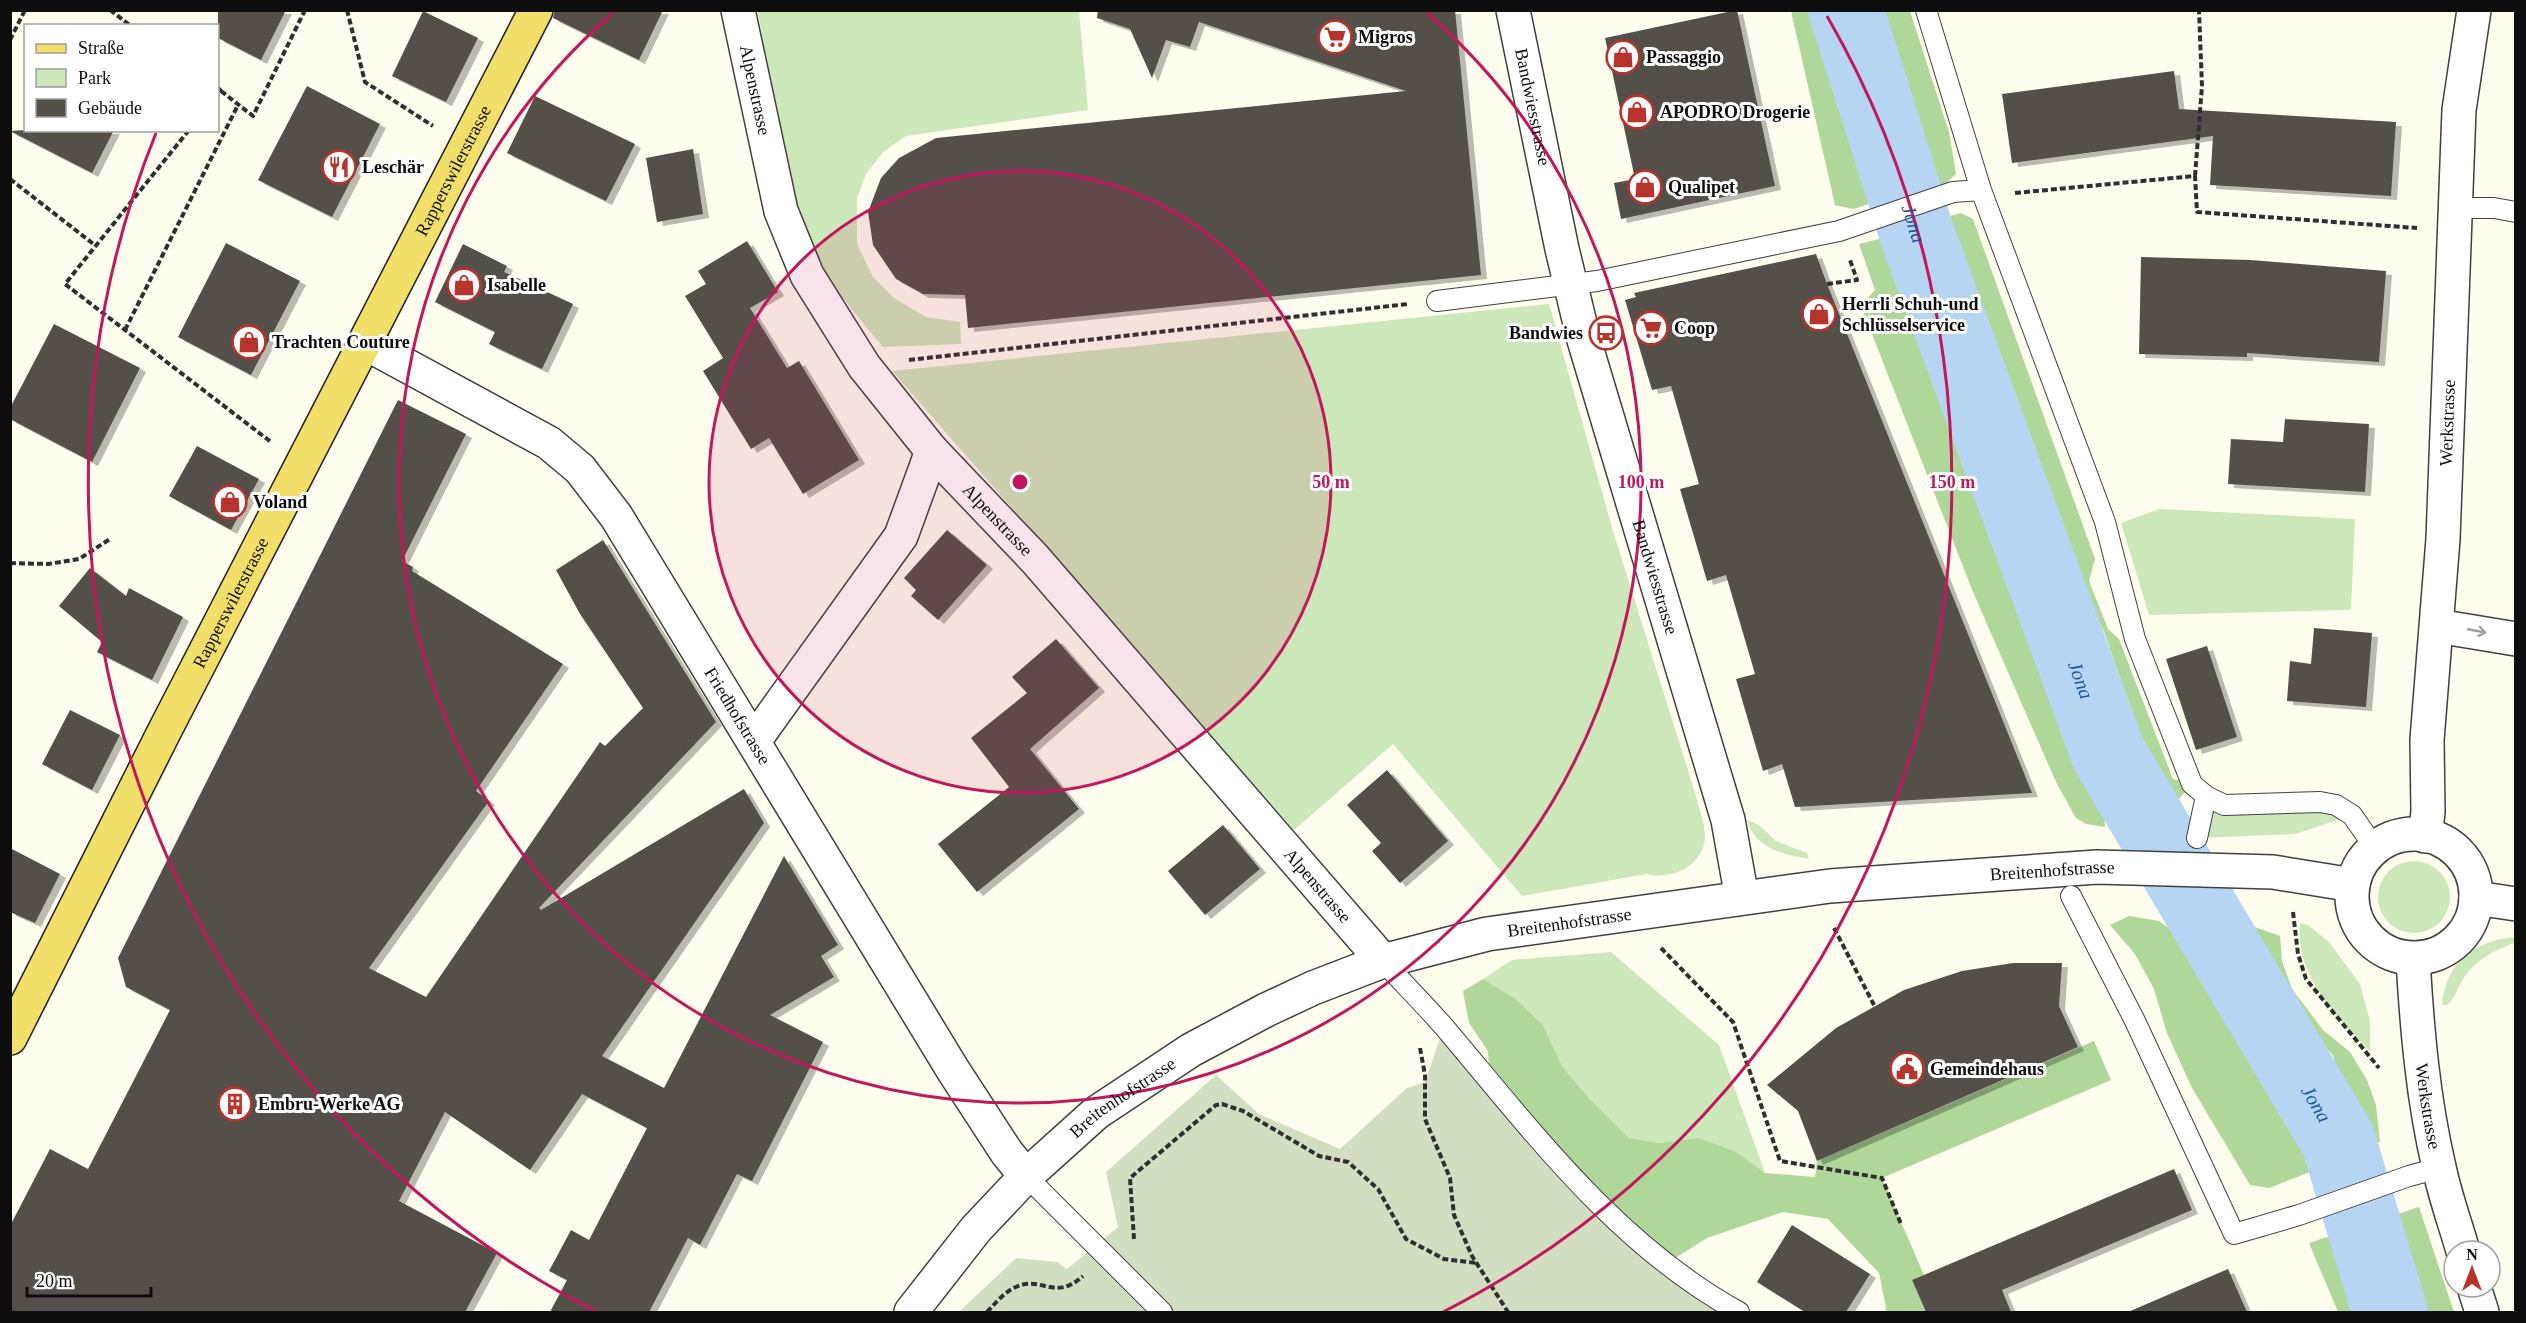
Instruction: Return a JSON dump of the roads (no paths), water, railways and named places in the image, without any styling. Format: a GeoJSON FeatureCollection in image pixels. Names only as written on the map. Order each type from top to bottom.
{"type":"FeatureCollection","features":[{"type":"Feature","properties":{"kind":"main road","name":"Rapperswilerstrasse"},"geometry":{"type":"LineString","coordinates":[[10,1038],[164,732],[536,10]]}},
{"type":"Feature","properties":{"kind":"street","name":"Alpenstrasse"},"geometry":{"type":"LineString","coordinates":[[738,10],[781,211],[807,274],[864,366],[932,452],[1035,559],[1383,961]]}},
{"type":"Feature","properties":{"kind":"street","name":"Bandwiesstrasse"},"geometry":{"type":"LineString","coordinates":[[1513,10],[1584,340],[1728,820],[1742,898]]}},
{"type":"Feature","properties":{"kind":"street","name":"Werkstrasse"},"geometry":{"type":"LineString","coordinates":[[2425,836],[2428,812],[2427,740],[2443,539],[2459,110],[2474,10]]}},
{"type":"Feature","properties":{"kind":"street","name":"Friedhofstrasse"},"geometry":{"type":"LineString","coordinates":[[365,343],[549,443],[580,469],[616,516],[953,1070],[1007,1153],[1026,1176]]}},
{"type":"Feature","properties":{"kind":"street"},"geometry":{"type":"LineString","coordinates":[[754,741],[901,536],[932,452]]}},
{"type":"Feature","properties":{"kind":"street"},"geometry":{"type":"LineString","coordinates":[[2437,626],[2516,639]]}},
{"type":"Feature","properties":{"kind":"street"},"geometry":{"type":"LineString","coordinates":[[2403,836],[2425,836],[2437,838],[2453,848],[2466,862],[2474,880],[2476,898],[2473,916],[2466,931],[2454,944],[2440,953],[2413,959],[2386,952],[2370,940],[2358,924],[2352,905],[2353,885],[2361,865],[2375,848],[2388,840],[2403,836]]}},
{"type":"Feature","properties":{"kind":"street","name":"Breitenhofstrasse"},"geometry":{"type":"LineString","coordinates":[[911,1312],[976,1229],[1026,1176],[1096,1113],[1191,1050],[1276,1005],[1383,961],[1487,934],[1830,886],[2097,867],[2273,872],[2353,885]]}},
{"type":"Feature","properties":{"kind":"street"},"geometry":{"type":"LineString","coordinates":[[2476,898],[2516,904]]}},
{"type":"Feature","properties":{"kind":"street","name":"Werkstrasse"},"geometry":{"type":"LineString","coordinates":[[2413,959],[2418,1043],[2439,1168],[2460,1239]]}},
{"type":"Feature","properties":{"kind":"lane"},"geometry":{"type":"LineString","coordinates":[[1926,10],[1980,190],[2105,522],[2135,639],[2192,784],[2206,796],[2224,804],[2320,802],[2336,804],[2352,815],[2375,848]]}},
{"type":"Feature","properties":{"kind":"lane"},"geometry":{"type":"LineString","coordinates":[[1437,301],[1571,286],[1848,228],[1953,192],[1980,190]]}},
{"type":"Feature","properties":{"kind":"lane"},"geometry":{"type":"LineString","coordinates":[[2455,208],[2494,208],[2516,212]]}},
{"type":"Feature","properties":{"kind":"lane"},"geometry":{"type":"LineString","coordinates":[[2197,838],[2206,796]]}},
{"type":"Feature","properties":{"kind":"lane"},"geometry":{"type":"LineString","coordinates":[[2071,896],[2140,1031],[2234,1234],[2299,1215],[2400,1179],[2439,1168]]}},
{"type":"Feature","properties":{"kind":"lane"},"geometry":{"type":"LineString","coordinates":[[1383,961],[1444,1027],[1490,1084],[1587,1194],[1664,1265],[1739,1312]]}},
{"type":"Feature","properties":{"kind":"lane"},"geometry":{"type":"LineString","coordinates":[[1026,1176],[1162,1312]]}},
{"type":"Feature","properties":{"kind":"waterway","name":"Jona"},"geometry":{"type":"LineString","coordinates":[[1846,10],[1917,234],[2108,753],[2338,1140],[2390,1312]]}},
{"type":"Feature","properties":{"kind":"place","name":"Migros"},"geometry":{"type":"Point","coordinates":[1335,37]}},
{"type":"Feature","properties":{"kind":"place","name":"Passaggio"},"geometry":{"type":"Point","coordinates":[1623,57]}},
{"type":"Feature","properties":{"kind":"place","name":"APODRO Drogerie"},"geometry":{"type":"Point","coordinates":[1637,112]}},
{"type":"Feature","properties":{"kind":"place","name":"Leschär"},"geometry":{"type":"Point","coordinates":[339,167]}},
{"type":"Feature","properties":{"kind":"place","name":"Qualipet"},"geometry":{"type":"Point","coordinates":[1645,187]}},
{"type":"Feature","properties":{"kind":"place","name":"Isabelle"},"geometry":{"type":"Point","coordinates":[464,285]}},
{"type":"Feature","properties":{"kind":"place","name":"Herrli Schuh-und Schlüsselservice"},"geometry":{"type":"Point","coordinates":[1819,314]}},
{"type":"Feature","properties":{"kind":"place","name":"Coop"},"geometry":{"type":"Point","coordinates":[1651,328]}},
{"type":"Feature","properties":{"kind":"place","name":"Bandwies"},"geometry":{"type":"Point","coordinates":[1606,333]}},
{"type":"Feature","properties":{"kind":"place","name":"Trachten Couture"},"geometry":{"type":"Point","coordinates":[249,342]}},
{"type":"Feature","properties":{"kind":"place","name":"Voland"},"geometry":{"type":"Point","coordinates":[230,502]}},
{"type":"Feature","properties":{"kind":"place","name":"Gemeindehaus"},"geometry":{"type":"Point","coordinates":[1907,1069]}},
{"type":"Feature","properties":{"kind":"place","name":"Embru-Werke AG"},"geometry":{"type":"Point","coordinates":[235,1104]}}]}
